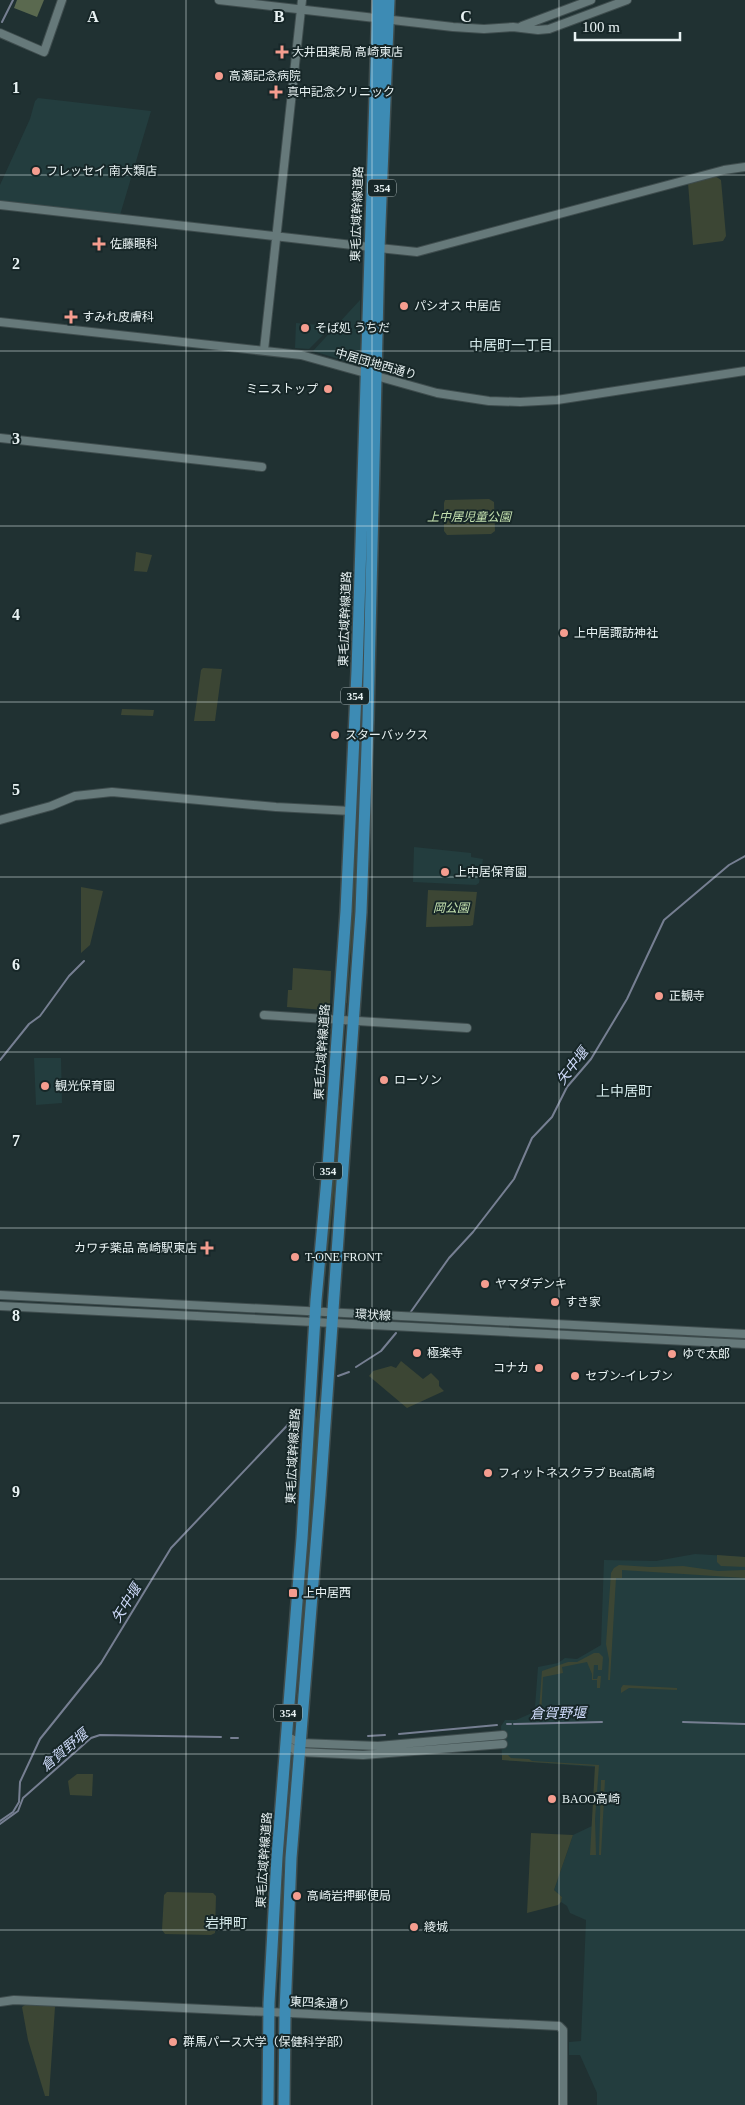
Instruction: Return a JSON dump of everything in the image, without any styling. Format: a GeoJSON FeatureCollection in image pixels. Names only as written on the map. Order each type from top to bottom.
{"type":"FeatureCollection","features":[{"type":"Feature","properties":{"kind":"highway","name":"東毛広域幹線道路"},"geometry":{"type":"LineString","coordinates":[[378,0],[383,19]]}},
{"type":"Feature","properties":{"kind":"highway","name":"東毛広域幹線道路"},"geometry":{"type":"LineString","coordinates":[[284,2105],[285,2013],[291,1858],[354,1021],[366,801],[375,247],[383,19],[389,0]]}},
{"type":"Feature","properties":{"kind":"highway","name":"東毛広域幹線道路"},"geometry":{"type":"LineString","coordinates":[[268,2105],[269,2012],[278,1844],[339,1020],[372,374]]}},
{"type":"Feature","properties":{"kind":"street"},"geometry":{"type":"LineString","coordinates":[[0,33],[44,52],[62,0]]}},
{"type":"Feature","properties":{"kind":"street"},"geometry":{"type":"LineString","coordinates":[[219,0],[476,28],[520,27],[538,30],[549,29],[627,0]]}},
{"type":"Feature","properties":{"kind":"street"},"geometry":{"type":"LineString","coordinates":[[264,350],[302,0]]}},
{"type":"Feature","properties":{"kind":"street"},"geometry":{"type":"LineString","coordinates":[[520,27],[591,0]]}},
{"type":"Feature","properties":{"kind":"street"},"geometry":{"type":"LineString","coordinates":[[0,205],[417,252],[604,201],[724,170],[745,167]]}},
{"type":"Feature","properties":{"kind":"street","name":"中居団地西通り"},"geometry":{"type":"LineString","coordinates":[[0,322],[264,350],[310,357],[437,394],[489,401],[557,400],[745,371]]}},
{"type":"Feature","properties":{"kind":"street"},"geometry":{"type":"LineString","coordinates":[[0,438],[262,467]]}},
{"type":"Feature","properties":{"kind":"street"},"geometry":{"type":"LineString","coordinates":[[0,820],[51,806],[75,796],[112,792],[276,807],[351,811]]}},
{"type":"Feature","properties":{"kind":"street"},"geometry":{"type":"LineString","coordinates":[[264,1015],[467,1028]]}},
{"type":"Feature","properties":{"kind":"street","name":"環状線"},"geometry":{"type":"LineString","coordinates":[[0,1295],[745,1344]]}},
{"type":"Feature","properties":{"kind":"street","name":"環状線"},"geometry":{"type":"LineString","coordinates":[[0,1306],[316,1317]]}},
{"type":"Feature","properties":{"kind":"street","name":"環状線"},"geometry":{"type":"LineString","coordinates":[[332,1318],[506,1320],[745,1334]]}},
{"type":"Feature","properties":{"kind":"street"},"geometry":{"type":"LineString","coordinates":[[300,1747],[378,1746],[503,1734]]}},
{"type":"Feature","properties":{"kind":"street"},"geometry":{"type":"LineString","coordinates":[[286,1740],[300,1747],[363,1755],[503,1744]]}},
{"type":"Feature","properties":{"kind":"street","name":"東四条通り"},"geometry":{"type":"LineString","coordinates":[[0,2002],[14,2000],[559,2026],[563,2030],[563,2105]]}},
{"type":"Feature","properties":{"kind":"shaded area"},"geometry":{"type":"Polygon","coordinates":[[[38,98],[151,111],[120,215],[0,201],[0,185],[30,119],[35,101],[38,98]]]}},
{"type":"Feature","properties":{"kind":"shaded area"},"geometry":{"type":"Polygon","coordinates":[[[360,300],[360,357],[352,363],[313,351],[360,300]]]}},
{"type":"Feature","properties":{"kind":"shaded area"},"geometry":{"type":"Polygon","coordinates":[[[296,323],[332,326],[309,349],[295,348],[296,323]]]}},
{"type":"Feature","properties":{"kind":"shaded area"},"geometry":{"type":"Polygon","coordinates":[[[414,847],[471,853],[471,857],[483,859],[479,883],[476,885],[413,882],[414,847]]]}},
{"type":"Feature","properties":{"kind":"shaded area"},"geometry":{"type":"Polygon","coordinates":[[[34,1058],[61,1058],[62,1103],[36,1105],[34,1058]]]}},
{"type":"Feature","properties":{"kind":"shaded area"},"geometry":{"type":"Polygon","coordinates":[[[695,1554],[745,1557],[745,2105],[597,2105],[597,2093],[580,2055],[569,2055],[569,2042],[581,2041],[586,1920],[570,1913],[567,1906],[561,1902],[562,1897],[554,1890],[573,1835],[592,1826],[596,1767],[502,1760],[501,1726],[505,1720],[516,1720],[532,1713],[535,1707],[538,1667],[558,1663],[565,1658],[577,1659],[601,1645],[604,1560],[656,1561],[695,1554]]]}},
{"type":"Feature","properties":{"kind":"green space"},"geometry":{"type":"Polygon","coordinates":[[[17,0],[44,0],[37,17],[14,8],[17,0]]]}},
{"type":"Feature","properties":{"kind":"green space"},"geometry":{"type":"Polygon","coordinates":[[[715,176],[721,180],[726,236],[723,241],[693,245],[688,183],[715,176]]]}},
{"type":"Feature","properties":{"kind":"green space","name":"上中居児童公園"},"geometry":{"type":"Polygon","coordinates":[[[489,499],[494,502],[495,531],[491,534],[447,535],[444,531],[445,500],[489,499]]]}},
{"type":"Feature","properties":{"kind":"green space"},"geometry":{"type":"Polygon","coordinates":[[[136,552],[152,555],[147,572],[134,571],[136,552]]]}},
{"type":"Feature","properties":{"kind":"green space"},"geometry":{"type":"Polygon","coordinates":[[[203,668],[222,669],[215,721],[194,721],[201,670],[203,668]]]}},
{"type":"Feature","properties":{"kind":"green space"},"geometry":{"type":"Polygon","coordinates":[[[361,684],[365,684],[356,922],[350,958],[347,1003],[345,1003],[352,912],[361,684]]]}},
{"type":"Feature","properties":{"kind":"green space"},"geometry":{"type":"Polygon","coordinates":[[[122,709],[154,710],[153,716],[121,715],[122,709]]]}},
{"type":"Feature","properties":{"kind":"green space"},"geometry":{"type":"Polygon","coordinates":[[[81,887],[103,891],[90,945],[81,953],[81,887]]]}},
{"type":"Feature","properties":{"kind":"green space","name":"岡公園"},"geometry":{"type":"Polygon","coordinates":[[[428,890],[477,892],[473,925],[426,927],[428,890]]]}},
{"type":"Feature","properties":{"kind":"green space"},"geometry":{"type":"Polygon","coordinates":[[[293,968],[331,971],[330,1004],[323,1010],[287,1007],[288,990],[292,990],[293,968]]]}},
{"type":"Feature","properties":{"kind":"green space"},"geometry":{"type":"Polygon","coordinates":[[[346,1038],[348,1038],[337,1167],[323,1296],[337,1121],[346,1038]]]}},
{"type":"Feature","properties":{"kind":"green space"},"geometry":{"type":"Polygon","coordinates":[[[324,1341],[327,1341],[302,1655],[293,1717],[316,1419],[321,1387],[324,1341]]]}},
{"type":"Feature","properties":{"kind":"green space"},"geometry":{"type":"Polygon","coordinates":[[[401,1361],[423,1379],[431,1373],[439,1381],[439,1386],[444,1391],[407,1408],[369,1376],[373,1371],[391,1366],[396,1368],[401,1361]]]}},
{"type":"Feature","properties":{"kind":"green space"},"geometry":{"type":"Polygon","coordinates":[[[717,1555],[745,1557],[745,1567],[721,1566],[717,1562],[717,1555]]]}},
{"type":"Feature","properties":{"kind":"green space"},"geometry":{"type":"Polygon","coordinates":[[[619,1565],[650,1567],[683,1566],[718,1571],[745,1570],[745,1578],[622,1570],[622,1578],[616,1578],[610,1680],[608,1680],[609,1659],[606,1644],[611,1573],[619,1565]]]}},
{"type":"Feature","properties":{"kind":"green space"},"geometry":{"type":"Polygon","coordinates":[[[594,1653],[599,1653],[603,1657],[602,1670],[598,1670],[598,1665],[594,1665],[593,1679],[601,1676],[600,1688],[597,1688],[597,1680],[592,1680],[592,1674],[587,1662],[562,1667],[563,1673],[543,1677],[541,1717],[538,1717],[536,1714],[539,1710],[542,1671],[568,1662],[577,1662],[594,1653]]]}},
{"type":"Feature","properties":{"kind":"green space"},"geometry":{"type":"Polygon","coordinates":[[[623,1685],[677,1688],[677,1690],[629,1688],[621,1693],[623,1685]]]}},
{"type":"Feature","properties":{"kind":"green space"},"geometry":{"type":"Polygon","coordinates":[[[502,1755],[532,1761],[599,1765],[595,1819],[596,1855],[590,1855],[595,1766],[502,1760],[502,1755]]]}},
{"type":"Feature","properties":{"kind":"green space"},"geometry":{"type":"Polygon","coordinates":[[[77,1774],[93,1774],[92,1796],[70,1795],[68,1781],[77,1774]]]}},
{"type":"Feature","properties":{"kind":"green space"},"geometry":{"type":"Polygon","coordinates":[[[601,1780],[605,1780],[601,1855],[599,1855],[601,1780]]]}},
{"type":"Feature","properties":{"kind":"green space"},"geometry":{"type":"Polygon","coordinates":[[[531,1833],[573,1835],[554,1890],[562,1897],[561,1902],[558,1905],[527,1913],[531,1833]]]}},
{"type":"Feature","properties":{"kind":"green space"},"geometry":{"type":"Polygon","coordinates":[[[285,1861],[282,1938],[275,2002],[278,1924],[285,1861]]]}},
{"type":"Feature","properties":{"kind":"green space"},"geometry":{"type":"Polygon","coordinates":[[[167,1892],[213,1893],[216,1896],[215,1933],[211,1935],[165,1934],[162,1930],[164,1895],[167,1892]]]}},
{"type":"Feature","properties":{"kind":"green space"},"geometry":{"type":"Polygon","coordinates":[[[28,2003],[54,2004],[55,2007],[49,2096],[45,2096],[28,2040],[22,2007],[28,2003]]]}},
{"type":"Feature","properties":{"kind":"waterway"},"geometry":{"type":"LineString","coordinates":[[2,22],[13,0]]}},
{"type":"Feature","properties":{"kind":"waterway","name":"矢中堰"},"geometry":{"type":"LineString","coordinates":[[410,1313],[449,1258],[473,1232],[514,1179],[532,1138],[552,1117],[567,1087],[591,1059],[627,999],[664,920],[729,865],[745,856]]}},
{"type":"Feature","properties":{"kind":"waterway"},"geometry":{"type":"LineString","coordinates":[[0,1060],[29,1024],[40,1016],[69,976],[84,961]]}},
{"type":"Feature","properties":{"kind":"waterway","name":"矢中堰"},"geometry":{"type":"LineString","coordinates":[[356,1367],[381,1351],[396,1333]]}},
{"type":"Feature","properties":{"kind":"waterway","name":"矢中堰"},"geometry":{"type":"LineString","coordinates":[[338,1376],[349,1372]]}},
{"type":"Feature","properties":{"kind":"waterway","name":"矢中堰"},"geometry":{"type":"LineString","coordinates":[[0,1821],[13,1812],[19,1802],[20,1782],[40,1739],[101,1663],[171,1548],[299,1413]]}},
{"type":"Feature","properties":{"kind":"waterway","name":"倉賀野堰"},"geometry":{"type":"LineString","coordinates":[[514,1724],[602,1722]]}},
{"type":"Feature","properties":{"kind":"waterway","name":"倉賀野堰"},"geometry":{"type":"LineString","coordinates":[[683,1722],[745,1724]]}},
{"type":"Feature","properties":{"kind":"waterway","name":"倉賀野堰"},"geometry":{"type":"LineString","coordinates":[[399,1734],[497,1725]]}},
{"type":"Feature","properties":{"kind":"waterway","name":"倉賀野堰"},"geometry":{"type":"LineString","coordinates":[[0,1824],[18,1811],[23,1798],[91,1738],[100,1735],[221,1737]]}},
{"type":"Feature","properties":{"kind":"waterway","name":"倉賀野堰"},"geometry":{"type":"LineString","coordinates":[[368,1736],[385,1735]]}},
{"type":"Feature","properties":{"kind":"waterway","name":"倉賀野堰"},"geometry":{"type":"LineString","coordinates":[[231,1738],[238,1738]]}},
{"type":"Feature","properties":{"kind":"place","name":"大井田薬局 高崎東店"},"geometry":{"type":"Point","coordinates":[282,52]}},
{"type":"Feature","properties":{"kind":"place","name":"高瀬記念病院"},"geometry":{"type":"Point","coordinates":[219,76]}},
{"type":"Feature","properties":{"kind":"place","name":"真中記念クリニック"},"geometry":{"type":"Point","coordinates":[276,92]}},
{"type":"Feature","properties":{"kind":"place","name":"フレッセイ 南大類店"},"geometry":{"type":"Point","coordinates":[36,171]}},
{"type":"Feature","properties":{"kind":"place","name":"佐藤眼科"},"geometry":{"type":"Point","coordinates":[99,244]}},
{"type":"Feature","properties":{"kind":"place","name":"パシオス 中居店"},"geometry":{"type":"Point","coordinates":[404,306]}},
{"type":"Feature","properties":{"kind":"place","name":"すみれ皮膚科"},"geometry":{"type":"Point","coordinates":[71,317]}},
{"type":"Feature","properties":{"kind":"place","name":"そば処 うちだ"},"geometry":{"type":"Point","coordinates":[305,328]}},
{"type":"Feature","properties":{"kind":"place","name":"ミニストップ"},"geometry":{"type":"Point","coordinates":[328,389]}},
{"type":"Feature","properties":{"kind":"place","name":"上中居諏訪神社"},"geometry":{"type":"Point","coordinates":[564,633]}},
{"type":"Feature","properties":{"kind":"place","name":"スターバックス"},"geometry":{"type":"Point","coordinates":[335,735]}},
{"type":"Feature","properties":{"kind":"place","name":"上中居保育園"},"geometry":{"type":"Point","coordinates":[445,872]}},
{"type":"Feature","properties":{"kind":"place","name":"正観寺"},"geometry":{"type":"Point","coordinates":[659,996]}},
{"type":"Feature","properties":{"kind":"place","name":"ローソン"},"geometry":{"type":"Point","coordinates":[384,1080]}},
{"type":"Feature","properties":{"kind":"place","name":"観光保育園"},"geometry":{"type":"Point","coordinates":[45,1086]}},
{"type":"Feature","properties":{"kind":"place","name":"カワチ薬品 高崎駅東店"},"geometry":{"type":"Point","coordinates":[207,1248]}},
{"type":"Feature","properties":{"kind":"place","name":"T-ONE FRONT"},"geometry":{"type":"Point","coordinates":[295,1257]}},
{"type":"Feature","properties":{"kind":"place","name":"ヤマダデンキ"},"geometry":{"type":"Point","coordinates":[485,1284]}},
{"type":"Feature","properties":{"kind":"place","name":"すき家"},"geometry":{"type":"Point","coordinates":[555,1302]}},
{"type":"Feature","properties":{"kind":"place","name":"極楽寺"},"geometry":{"type":"Point","coordinates":[417,1353]}},
{"type":"Feature","properties":{"kind":"place","name":"ゆで太郎"},"geometry":{"type":"Point","coordinates":[672,1354]}},
{"type":"Feature","properties":{"kind":"place","name":"コナカ"},"geometry":{"type":"Point","coordinates":[539,1368]}},
{"type":"Feature","properties":{"kind":"place","name":"セブン-イレブン"},"geometry":{"type":"Point","coordinates":[575,1376]}},
{"type":"Feature","properties":{"kind":"place","name":"フィットネスクラブ Beat高崎"},"geometry":{"type":"Point","coordinates":[488,1473]}},
{"type":"Feature","properties":{"kind":"place","name":"上中居西"},"geometry":{"type":"Point","coordinates":[293,1593]}},
{"type":"Feature","properties":{"kind":"place","name":"BAOO高崎"},"geometry":{"type":"Point","coordinates":[552,1799]}},
{"type":"Feature","properties":{"kind":"place","name":"高崎岩押郵便局"},"geometry":{"type":"Point","coordinates":[297,1896]}},
{"type":"Feature","properties":{"kind":"place","name":"綾城"},"geometry":{"type":"Point","coordinates":[414,1927]}},
{"type":"Feature","properties":{"kind":"place","name":"群馬パース大学（保健科学部）"},"geometry":{"type":"Point","coordinates":[173,2042]}},
{"type":"Feature","properties":{"kind":"district","name":"中居町一丁目"},"geometry":{"type":"Point","coordinates":[511,345]}},
{"type":"Feature","properties":{"kind":"district","name":"上中居町"},"geometry":{"type":"Point","coordinates":[624,1091]}},
{"type":"Feature","properties":{"kind":"district","name":"岩押町"},"geometry":{"type":"Point","coordinates":[226,1923]}}]}
